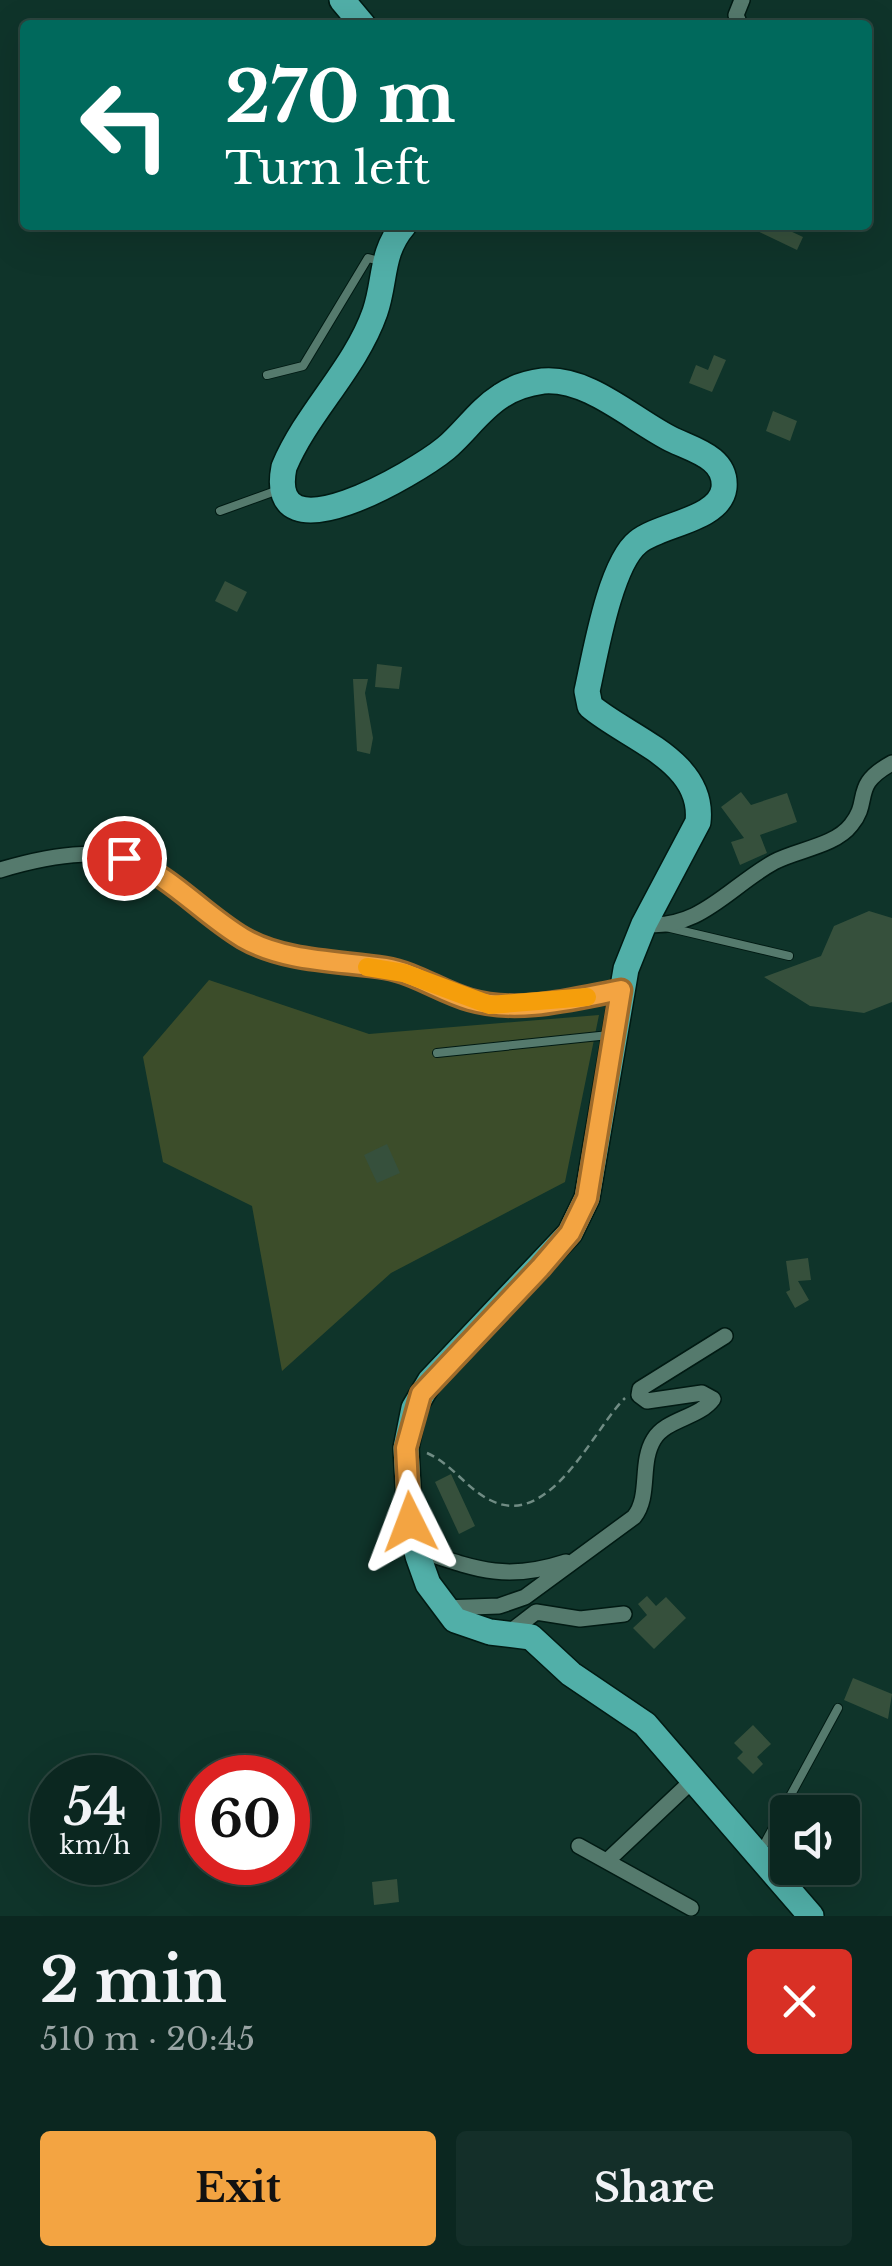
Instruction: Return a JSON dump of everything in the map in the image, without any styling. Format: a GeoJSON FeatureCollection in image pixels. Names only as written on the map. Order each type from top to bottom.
{"type":"FeatureCollection","features":[{"type":"Feature","properties":{"kind":"main road"},"geometry":{"type":"LineString","coordinates":[[342,0],[359,20]]}},
{"type":"Feature","properties":{"kind":"main road"},"geometry":{"type":"LineString","coordinates":[[401,230],[382,262],[376,309],[360,344],[288,457],[281,489],[290,504],[305,511],[388,486],[446,448],[516,386],[550,380],[599,397],[707,455],[722,472],[724,491],[714,507],[652,533],[622,559],[587,691],[590,706],[679,769],[700,804],[688,846],[655,925],[621,990],[587,1198],[580,1215],[540,1268],[430,1381],[414,1408],[406,1448],[410,1522],[416,1549],[442,1608],[470,1626],[531,1637],[571,1674],[645,1724],[760,1852],[811,1916]]}},
{"type":"Feature","properties":{"kind":"street"},"geometry":{"type":"LineString","coordinates":[[655,925],[712,908],[776,861],[844,831],[855,820],[864,784],[892,762]]}},
{"type":"Feature","properties":{"kind":"street"},"geometry":{"type":"LineString","coordinates":[[0,870],[64,854],[124,858],[160,873],[195,905],[247,940],[339,964],[404,973],[490,1005],[556,1002],[621,990]]}},
{"type":"Feature","properties":{"kind":"street"},"geometry":{"type":"LineString","coordinates":[[442,1608],[499,1606],[525,1597],[640,1510],[643,1466],[656,1435],[713,1398],[702,1393],[647,1401],[640,1396],[640,1389],[725,1336]]}},
{"type":"Feature","properties":{"kind":"street"},"geometry":{"type":"LineString","coordinates":[[416,1549],[473,1569],[512,1574],[580,1558]]}},
{"type":"Feature","properties":{"kind":"street"},"geometry":{"type":"LineString","coordinates":[[510,1632],[536,1612],[580,1618],[624,1614]]}},
{"type":"Feature","properties":{"kind":"street"},"geometry":{"type":"LineString","coordinates":[[607,1861],[694,1779]]}},
{"type":"Feature","properties":{"kind":"street"},"geometry":{"type":"LineString","coordinates":[[578,1846],[690,1908]]}},
{"type":"Feature","properties":{"kind":"lane"},"geometry":{"type":"LineString","coordinates":[[267,375],[303,366],[368,258],[382,262]]}},
{"type":"Feature","properties":{"kind":"lane"},"geometry":{"type":"LineString","coordinates":[[220,511],[281,489]]}},
{"type":"Feature","properties":{"kind":"lane"},"geometry":{"type":"LineString","coordinates":[[655,925],[789,956]]}},
{"type":"Feature","properties":{"kind":"lane"},"geometry":{"type":"LineString","coordinates":[[437,1053],[614,1034]]}},
{"type":"Feature","properties":{"kind":"lane"},"geometry":{"type":"LineString","coordinates":[[760,1852],[838,1708]]}},
{"type":"Feature","properties":{"kind":"path"},"geometry":{"type":"LineString","coordinates":[[406,1448],[437,1457],[489,1500],[506,1505],[523,1502],[560,1482],[616,1407],[640,1389]]}},
{"type":"Feature","properties":{"kind":"green space"},"geometry":{"type":"Polygon","coordinates":[[[209,980],[369,1034],[599,1015],[565,1182],[391,1273],[282,1371],[252,1206],[163,1162],[143,1057],[209,980]]]}},
{"type":"Feature","properties":{"kind":"building"},"geometry":{"type":"Polygon","coordinates":[[[755,230],[788,230],[803,237],[797,250],[755,230]]]}},
{"type":"Feature","properties":{"kind":"building"},"geometry":{"type":"Polygon","coordinates":[[[714,355],[726,360],[712,392],[689,383],[696,365],[708,370],[714,355]]]}},
{"type":"Feature","properties":{"kind":"building"},"geometry":{"type":"Polygon","coordinates":[[[773,411],[797,421],[790,441],[766,431],[773,411]]]}},
{"type":"Feature","properties":{"kind":"building"},"geometry":{"type":"Polygon","coordinates":[[[225,581],[247,592],[237,612],[215,601],[225,581]]]}},
{"type":"Feature","properties":{"kind":"building"},"geometry":{"type":"Polygon","coordinates":[[[377,664],[402,667],[399,689],[375,687],[377,664]]]}},
{"type":"Feature","properties":{"kind":"building"},"geometry":{"type":"Polygon","coordinates":[[[353,679],[368,679],[365,693],[373,738],[370,754],[357,751],[353,679]]]}},
{"type":"Feature","properties":{"kind":"building"},"geometry":{"type":"Polygon","coordinates":[[[741,792],[751,805],[787,793],[797,822],[760,835],[767,853],[740,865],[731,842],[744,838],[721,807],[741,792]]]}},
{"type":"Feature","properties":{"kind":"building"},"geometry":{"type":"Polygon","coordinates":[[[869,911],[892,918],[892,1002],[864,1013],[810,1006],[764,977],[821,956],[834,926],[869,911]]]}},
{"type":"Feature","properties":{"kind":"building"},"geometry":{"type":"Polygon","coordinates":[[[387,1144],[400,1173],[377,1183],[364,1155],[387,1144]]]}},
{"type":"Feature","properties":{"kind":"building"},"geometry":{"type":"Polygon","coordinates":[[[808,1258],[811,1280],[798,1281],[809,1300],[795,1308],[786,1292],[790,1290],[786,1261],[808,1258]]]}},
{"type":"Feature","properties":{"kind":"building"},"geometry":{"type":"Polygon","coordinates":[[[451,1474],[475,1526],[459,1534],[435,1482],[451,1474]]]}},
{"type":"Feature","properties":{"kind":"building"},"geometry":{"type":"Polygon","coordinates":[[[647,1596],[656,1606],[666,1597],[686,1618],[654,1649],[633,1628],[647,1615],[638,1604],[647,1596]]]}},
{"type":"Feature","properties":{"kind":"building"},"geometry":{"type":"Polygon","coordinates":[[[853,1678],[892,1694],[888,1719],[844,1700],[853,1678]]]}},
{"type":"Feature","properties":{"kind":"building"},"geometry":{"type":"Polygon","coordinates":[[[753,1725],[771,1744],[757,1757],[763,1764],[753,1774],[737,1758],[743,1752],[734,1743],[753,1725]]]}},
{"type":"Feature","properties":{"kind":"building"},"geometry":{"type":"Polygon","coordinates":[[[397,1879],[399,1902],[374,1905],[372,1882],[397,1879]]]}},
{"type":"Feature","properties":{"kind":"slow traffic"},"geometry":{"type":"LineString","coordinates":[[367,967],[404,973],[457,996],[490,1005],[516,1006],[587,997]]}},
{"type":"Feature","properties":{"kind":"route"},"geometry":{"type":"LineString","coordinates":[[124,858],[160,873],[195,905],[247,940],[278,950],[339,964],[386,968],[490,1005],[556,1002],[621,990],[587,1198],[570,1233],[421,1394],[410,1420],[406,1448],[410,1522]]}}]}
